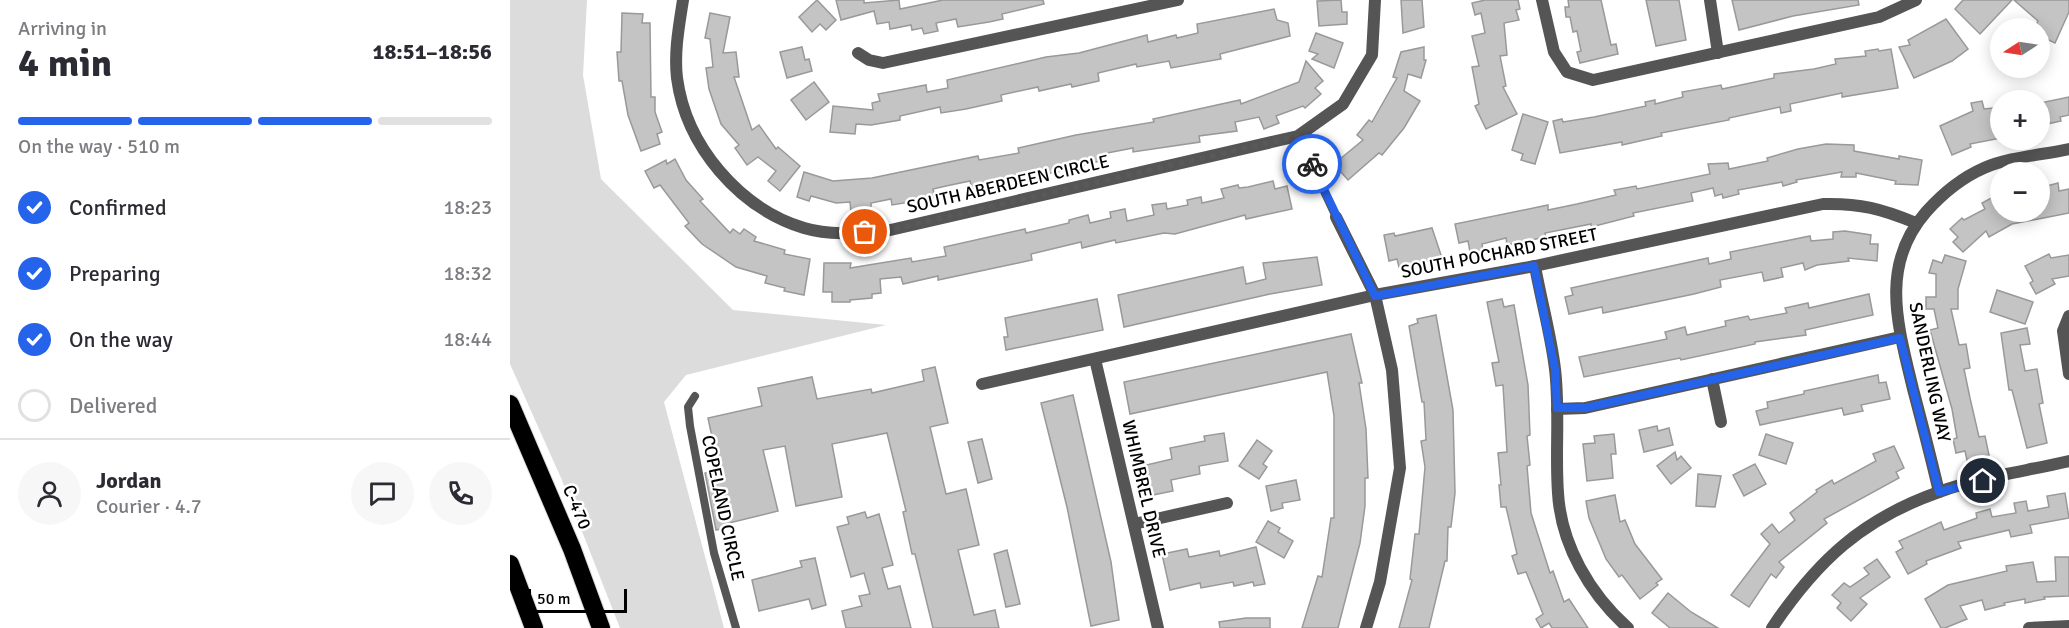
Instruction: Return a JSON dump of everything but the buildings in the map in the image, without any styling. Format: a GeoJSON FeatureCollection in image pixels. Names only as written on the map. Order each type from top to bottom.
{"type":"FeatureCollection","features":[{"type":"Feature","properties":{"kind":"highway","name":"C-470"},"geometry":{"type":"LineString","coordinates":[[510,404],[572,549],[601,628]]}},
{"type":"Feature","properties":{"kind":"highway"},"geometry":{"type":"LineString","coordinates":[[510,564],[534,628]]}},
{"type":"Feature","properties":{"kind":"street","name":"SOUTH ABERDEEN CIRCLE"},"geometry":{"type":"LineString","coordinates":[[683,0],[677,38],[677,78],[687,117],[707,154],[735,188],[773,216],[806,229],[843,234],[886,231],[1298,136],[1343,104],[1372,55],[1375,0]]}},
{"type":"Feature","properties":{"kind":"street"},"geometry":{"type":"LineString","coordinates":[[858,53],[869,60],[883,63],[1178,0]]}},
{"type":"Feature","properties":{"kind":"street"},"geometry":{"type":"LineString","coordinates":[[1542,0],[1554,52],[1567,72],[1593,80],[1879,17],[1916,0]]}},
{"type":"Feature","properties":{"kind":"street"},"geometry":{"type":"LineString","coordinates":[[1710,0],[1718,53]]}},
{"type":"Feature","properties":{"kind":"street","name":"SANDERLING WAY"},"geometry":{"type":"LineString","coordinates":[[1939,492],[1900,338],[1895,296],[1898,266],[1905,243],[1916,223],[1943,193],[1967,176],[1987,167],[2069,149]]}},
{"type":"Feature","properties":{"kind":"street","name":"SOUTH POCHARD STREET"},"geometry":{"type":"LineString","coordinates":[[982,384],[1375,296],[1534,266],[1823,204],[1851,203],[1881,208],[1916,223]]}},
{"type":"Feature","properties":{"kind":"street"},"geometry":{"type":"LineString","coordinates":[[1336,217],[1375,296],[1392,370],[1400,468],[1380,582],[1366,628]]}},
{"type":"Feature","properties":{"kind":"street"},"geometry":{"type":"LineString","coordinates":[[1534,266],[1555,369],[1558,495],[1563,524],[1573,554],[1585,578],[1601,600],[1628,628]]}},
{"type":"Feature","properties":{"kind":"street"},"geometry":{"type":"LineString","coordinates":[[2069,316],[2063,331],[2069,374]]}},
{"type":"Feature","properties":{"kind":"street"},"geometry":{"type":"LineString","coordinates":[[1557,408],[1585,408],[1900,338]]}},
{"type":"Feature","properties":{"kind":"street","name":"WHIMBREL DRIVE"},"geometry":{"type":"LineString","coordinates":[[1095,359],[1158,628]]}},
{"type":"Feature","properties":{"kind":"street"},"geometry":{"type":"LineString","coordinates":[[1712,379],[1721,422]]}},
{"type":"Feature","properties":{"kind":"street"},"geometry":{"type":"LineString","coordinates":[[1772,628],[1799,588],[1841,545],[1871,523],[1939,492],[2069,461]]}},
{"type":"Feature","properties":{"kind":"street"},"geometry":{"type":"LineString","coordinates":[[1134,524],[1227,503]]}},
{"type":"Feature","properties":{"kind":"street"},"geometry":{"type":"LineString","coordinates":[[2029,628],[2069,626]]}},
{"type":"Feature","properties":{"kind":"lane"},"geometry":{"type":"LineString","coordinates":[[1298,136],[1336,217]]}},
{"type":"Feature","properties":{"kind":"lane","name":"COPELAND CIRCLE"},"geometry":{"type":"LineString","coordinates":[[695,396],[688,407],[690,426],[714,553],[736,628]]}},
{"type":"Feature","properties":{"kind":"shaded area"},"geometry":{"type":"Polygon","coordinates":[[[510,0],[587,0],[583,75],[601,179],[733,310],[886,325],[686,375],[664,402],[724,628],[620,628],[561,478],[510,364],[510,0]]]}},
{"type":"Feature","properties":{"kind":"way so far"},"geometry":{"type":"LineString","coordinates":[[865,232],[886,231],[1298,136],[1312,164]]}},
{"type":"Feature","properties":{"kind":"route"},"geometry":{"type":"LineString","coordinates":[[1312,164],[1375,296],[1534,266],[1555,369],[1557,408],[1585,408],[1900,338],[1939,492],[1983,481]]}}]}
